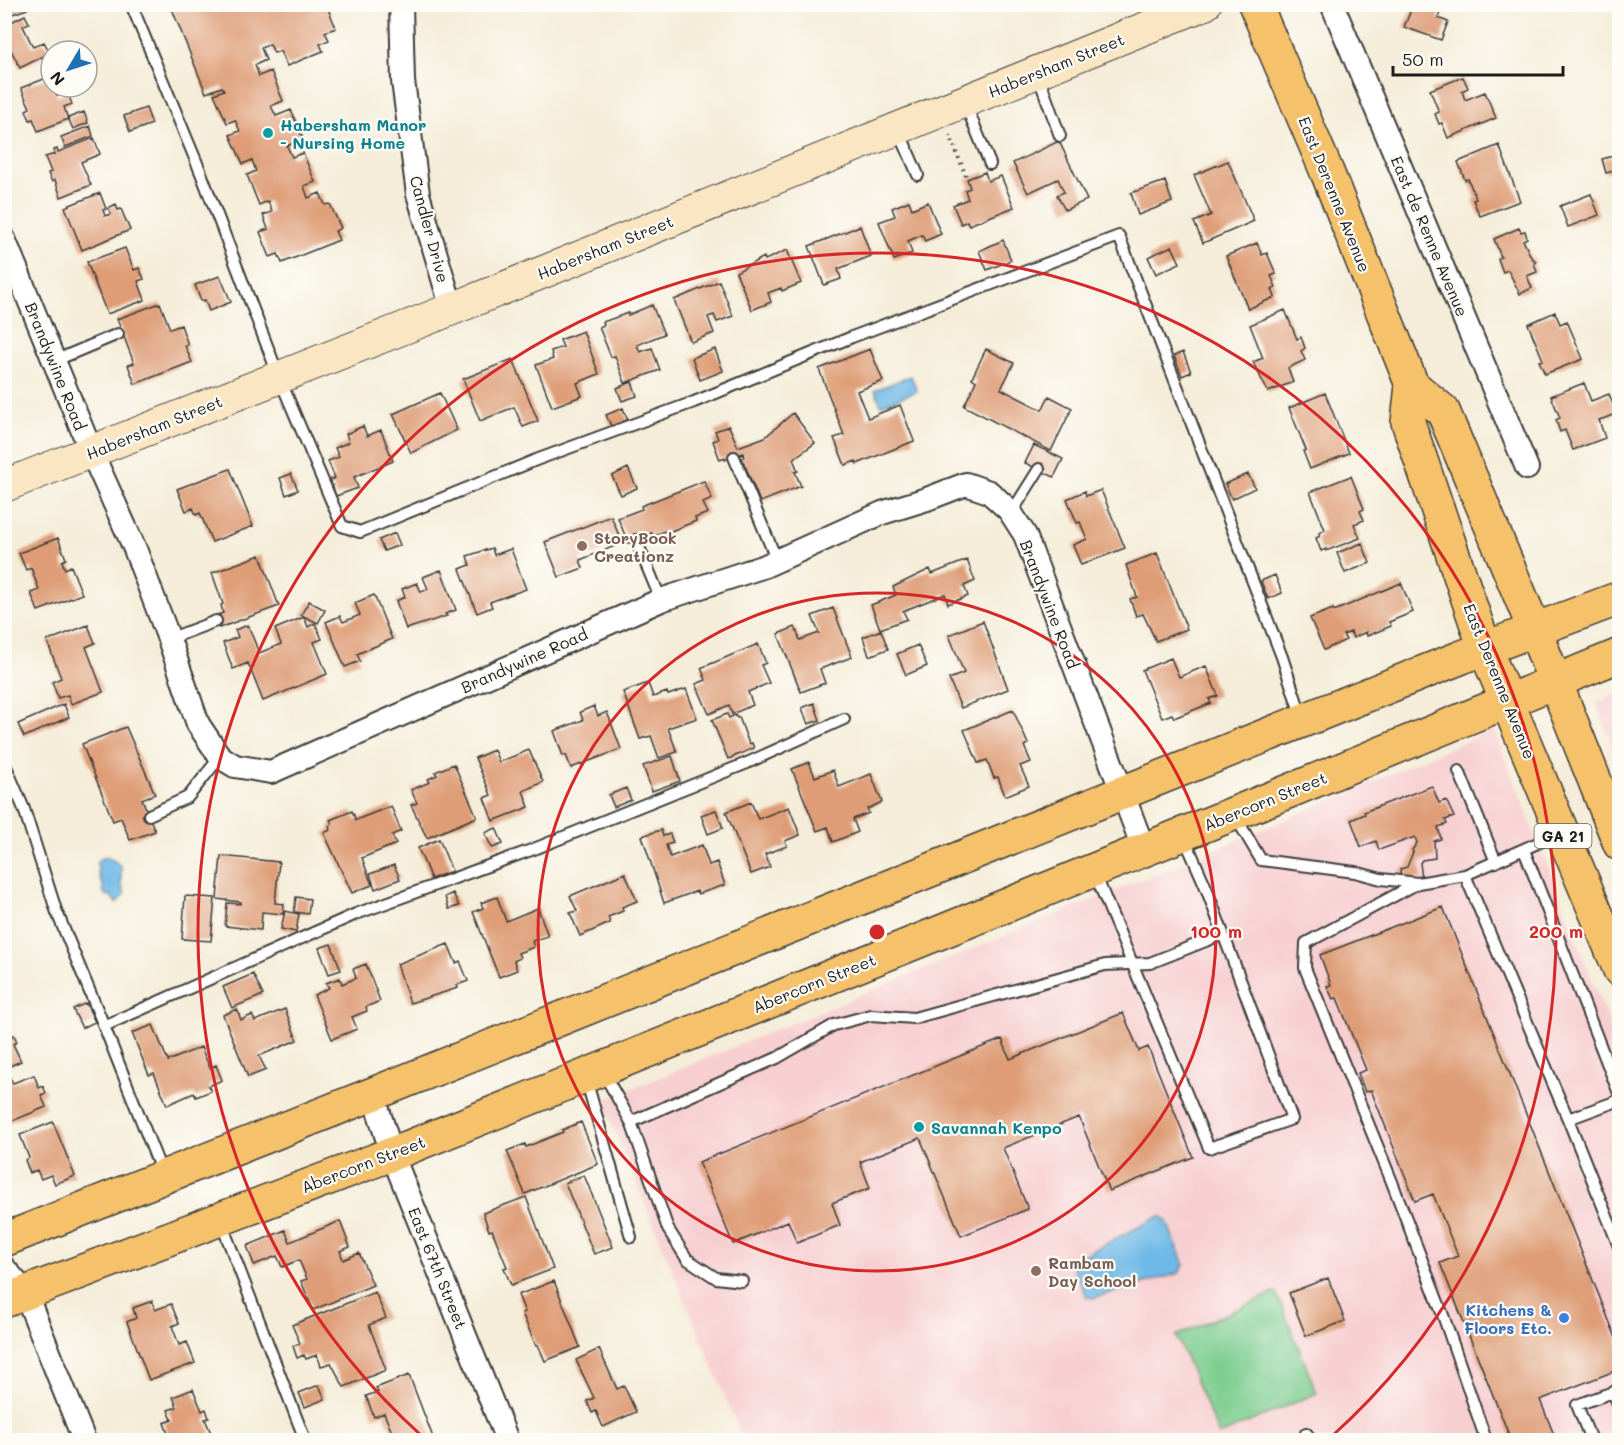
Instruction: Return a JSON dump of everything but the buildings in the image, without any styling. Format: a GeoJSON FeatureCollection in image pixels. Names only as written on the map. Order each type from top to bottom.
{"type":"FeatureCollection","features":[{"type":"Feature","properties":{"kind":"main road","name":"East Derenne Avenue"},"geometry":{"type":"LineString","coordinates":[[1255,4],[1327,172],[1412,385],[1408,422],[1485,649],[1620,970]]}},
{"type":"Feature","properties":{"kind":"main road","name":"East Derenne Avenue"},"geometry":{"type":"LineString","coordinates":[[1412,385],[1443,411],[1535,631],[1620,844]]}},
{"type":"Feature","properties":{"kind":"main road"},"geometry":{"type":"LineString","coordinates":[[4,1240],[1303,721],[1620,598]]}},
{"type":"Feature","properties":{"kind":"main road","name":"Abercorn Street"},"geometry":{"type":"LineString","coordinates":[[11,1287],[219,1219],[392,1154],[1620,656]]}},
{"type":"Feature","properties":{"kind":"street","name":"Candler Drive"},"geometry":{"type":"LineString","coordinates":[[401,4],[403,81],[418,194],[452,309]]}},
{"type":"Feature","properties":{"kind":"street","name":"Habersham Street"},"geometry":{"type":"LineString","coordinates":[[4,486],[452,309],[1205,4]]}},
{"type":"Feature","properties":{"kind":"street","name":"East de Renne Avenue"},"geometry":{"type":"LineString","coordinates":[[1332,4],[1527,468]]}},
{"type":"Feature","properties":{"kind":"street","name":"Brandywine Road"},"geometry":{"type":"LineString","coordinates":[[4,239],[91,452],[135,549],[198,724],[220,758],[235,766],[271,772],[661,600],[777,561],[882,513],[966,484],[989,492],[1008,510],[1025,536],[1144,850]]}},
{"type":"Feature","properties":{"kind":"street","name":"East 67th Street"},"geometry":{"type":"LineString","coordinates":[[373,1094],[392,1154],[507,1440]]}},
{"type":"Feature","properties":{"kind":"street"},"geometry":{"type":"LineString","coordinates":[[11,1287],[84,1440]]}},
{"type":"Feature","properties":{"kind":"lane"},"geometry":{"type":"LineString","coordinates":[[131,4],[201,173],[279,377],[342,526],[360,532],[536,460],[694,402],[852,337],[1119,236],[1282,657],[1303,721]]}},
{"type":"Feature","properties":{"kind":"lane"},"geometry":{"type":"LineString","coordinates":[[1037,73],[1060,136]]}},
{"type":"Feature","properties":{"kind":"lane"},"geometry":{"type":"LineString","coordinates":[[953,107],[990,164]]}},
{"type":"Feature","properties":{"kind":"lane"},"geometry":{"type":"LineString","coordinates":[[898,129],[918,175]]}},
{"type":"Feature","properties":{"kind":"lane"},"geometry":{"type":"LineString","coordinates":[[54,361],[118,334]]}},
{"type":"Feature","properties":{"kind":"lane"},"geometry":{"type":"LineString","coordinates":[[734,457],[777,561]]}},
{"type":"Feature","properties":{"kind":"lane"},"geometry":{"type":"LineString","coordinates":[[1008,510],[1017,504],[1039,470]]}},
{"type":"Feature","properties":{"kind":"lane"},"geometry":{"type":"LineString","coordinates":[[636,540],[661,600]]}},
{"type":"Feature","properties":{"kind":"lane"},"geometry":{"type":"LineString","coordinates":[[169,639],[216,621]]}},
{"type":"Feature","properties":{"kind":"lane"},"geometry":{"type":"LineString","coordinates":[[104,1026],[356,914],[534,849],[747,763],[844,719]]}},
{"type":"Feature","properties":{"kind":"lane"},"geometry":{"type":"LineString","coordinates":[[149,815],[189,797],[220,758]]}},
{"type":"Feature","properties":{"kind":"lane"},"geometry":{"type":"LineString","coordinates":[[4,762],[24,809],[56,910],[163,1178]]}},
{"type":"Feature","properties":{"kind":"lane"},"geometry":{"type":"LineString","coordinates":[[1459,771],[1496,862]]}},
{"type":"Feature","properties":{"kind":"lane"},"geometry":{"type":"LineString","coordinates":[[1234,813],[1261,860],[1418,883],[1465,875],[1562,833]]}},
{"type":"Feature","properties":{"kind":"lane"},"geometry":{"type":"LineString","coordinates":[[1093,870],[1209,1148],[1292,1119],[1205,885],[1182,834]]}},
{"type":"Feature","properties":{"kind":"lane"},"geometry":{"type":"LineString","coordinates":[[1524,850],[1620,1098],[1568,1119]]}},
{"type":"Feature","properties":{"kind":"lane"},"geometry":{"type":"LineString","coordinates":[[1465,875],[1620,1249]]}},
{"type":"Feature","properties":{"kind":"lane"},"geometry":{"type":"LineString","coordinates":[[1418,883],[1306,943],[1305,968],[1392,1182],[1444,1318],[1486,1440]]}},
{"type":"Feature","properties":{"kind":"lane"},"geometry":{"type":"LineString","coordinates":[[631,1122],[777,1058],[834,1025],[871,1015],[914,1018],[1105,965],[1150,963],[1223,934]]}},
{"type":"Feature","properties":{"kind":"lane"},"geometry":{"type":"LineString","coordinates":[[593,1072],[631,1122],[668,1229],[687,1259],[716,1278],[742,1281]]}},
{"type":"Feature","properties":{"kind":"lane"},"geometry":{"type":"LineString","coordinates":[[593,1072],[631,1237]]}},
{"type":"Feature","properties":{"kind":"lane"},"geometry":{"type":"LineString","coordinates":[[219,1219],[305,1440]]}},
{"type":"Feature","properties":{"kind":"lane"},"geometry":{"type":"LineString","coordinates":[[1591,1440],[1577,1405],[1616,1390],[1620,1408]]}},
{"type":"Feature","properties":{"kind":"path"},"geometry":{"type":"LineString","coordinates":[[953,107],[967,179]]}},
{"type":"Feature","properties":{"kind":"shaded area"},"geometry":{"type":"Polygon","coordinates":[[[1619,693],[1619,763],[1596,703],[1619,693]]]}},
{"type":"Feature","properties":{"kind":"shaded area","name":"Rambam Day School"},"geometry":{"type":"Polygon","coordinates":[[[1494,729],[1619,1048],[1619,1440],[743,1440],[602,1101],[1224,846],[1494,729]]]}},
{"type":"Feature","properties":{"kind":"green space"},"geometry":{"type":"Polygon","coordinates":[[[1276,1292],[1317,1393],[1219,1435],[1176,1336],[1276,1292]]]}},
{"type":"Feature","properties":{"kind":"water"},"geometry":{"type":"Polygon","coordinates":[[[911,376],[917,391],[881,405],[875,390],[911,376]]]}},
{"type":"Feature","properties":{"kind":"water"},"geometry":{"type":"Polygon","coordinates":[[[107,856],[121,866],[121,883],[125,894],[116,903],[110,895],[107,896],[103,891],[98,873],[97,861],[107,856]]]}},
{"type":"Feature","properties":{"kind":"water"},"geometry":{"type":"Polygon","coordinates":[[[1160,1216],[1166,1220],[1184,1265],[1179,1273],[1094,1298],[1087,1297],[1072,1265],[1076,1259],[1160,1216]]]}},
{"type":"Feature","properties":{"kind":"place","name":"Habersham Manor - Nursing Home"},"geometry":{"type":"Point","coordinates":[268,133]}},
{"type":"Feature","properties":{"kind":"place","name":"StoryBook Creationz"},"geometry":{"type":"Point","coordinates":[582,546]}},
{"type":"Feature","properties":{"kind":"place","name":"Savannah Kenpo"},"geometry":{"type":"Point","coordinates":[919,1127]}},
{"type":"Feature","properties":{"kind":"place","name":"Rambam Day School"},"geometry":{"type":"Point","coordinates":[1036,1271]}},
{"type":"Feature","properties":{"kind":"place","name":"Kitchens & Floors Etc."},"geometry":{"type":"Point","coordinates":[1564,1318]}}]}
